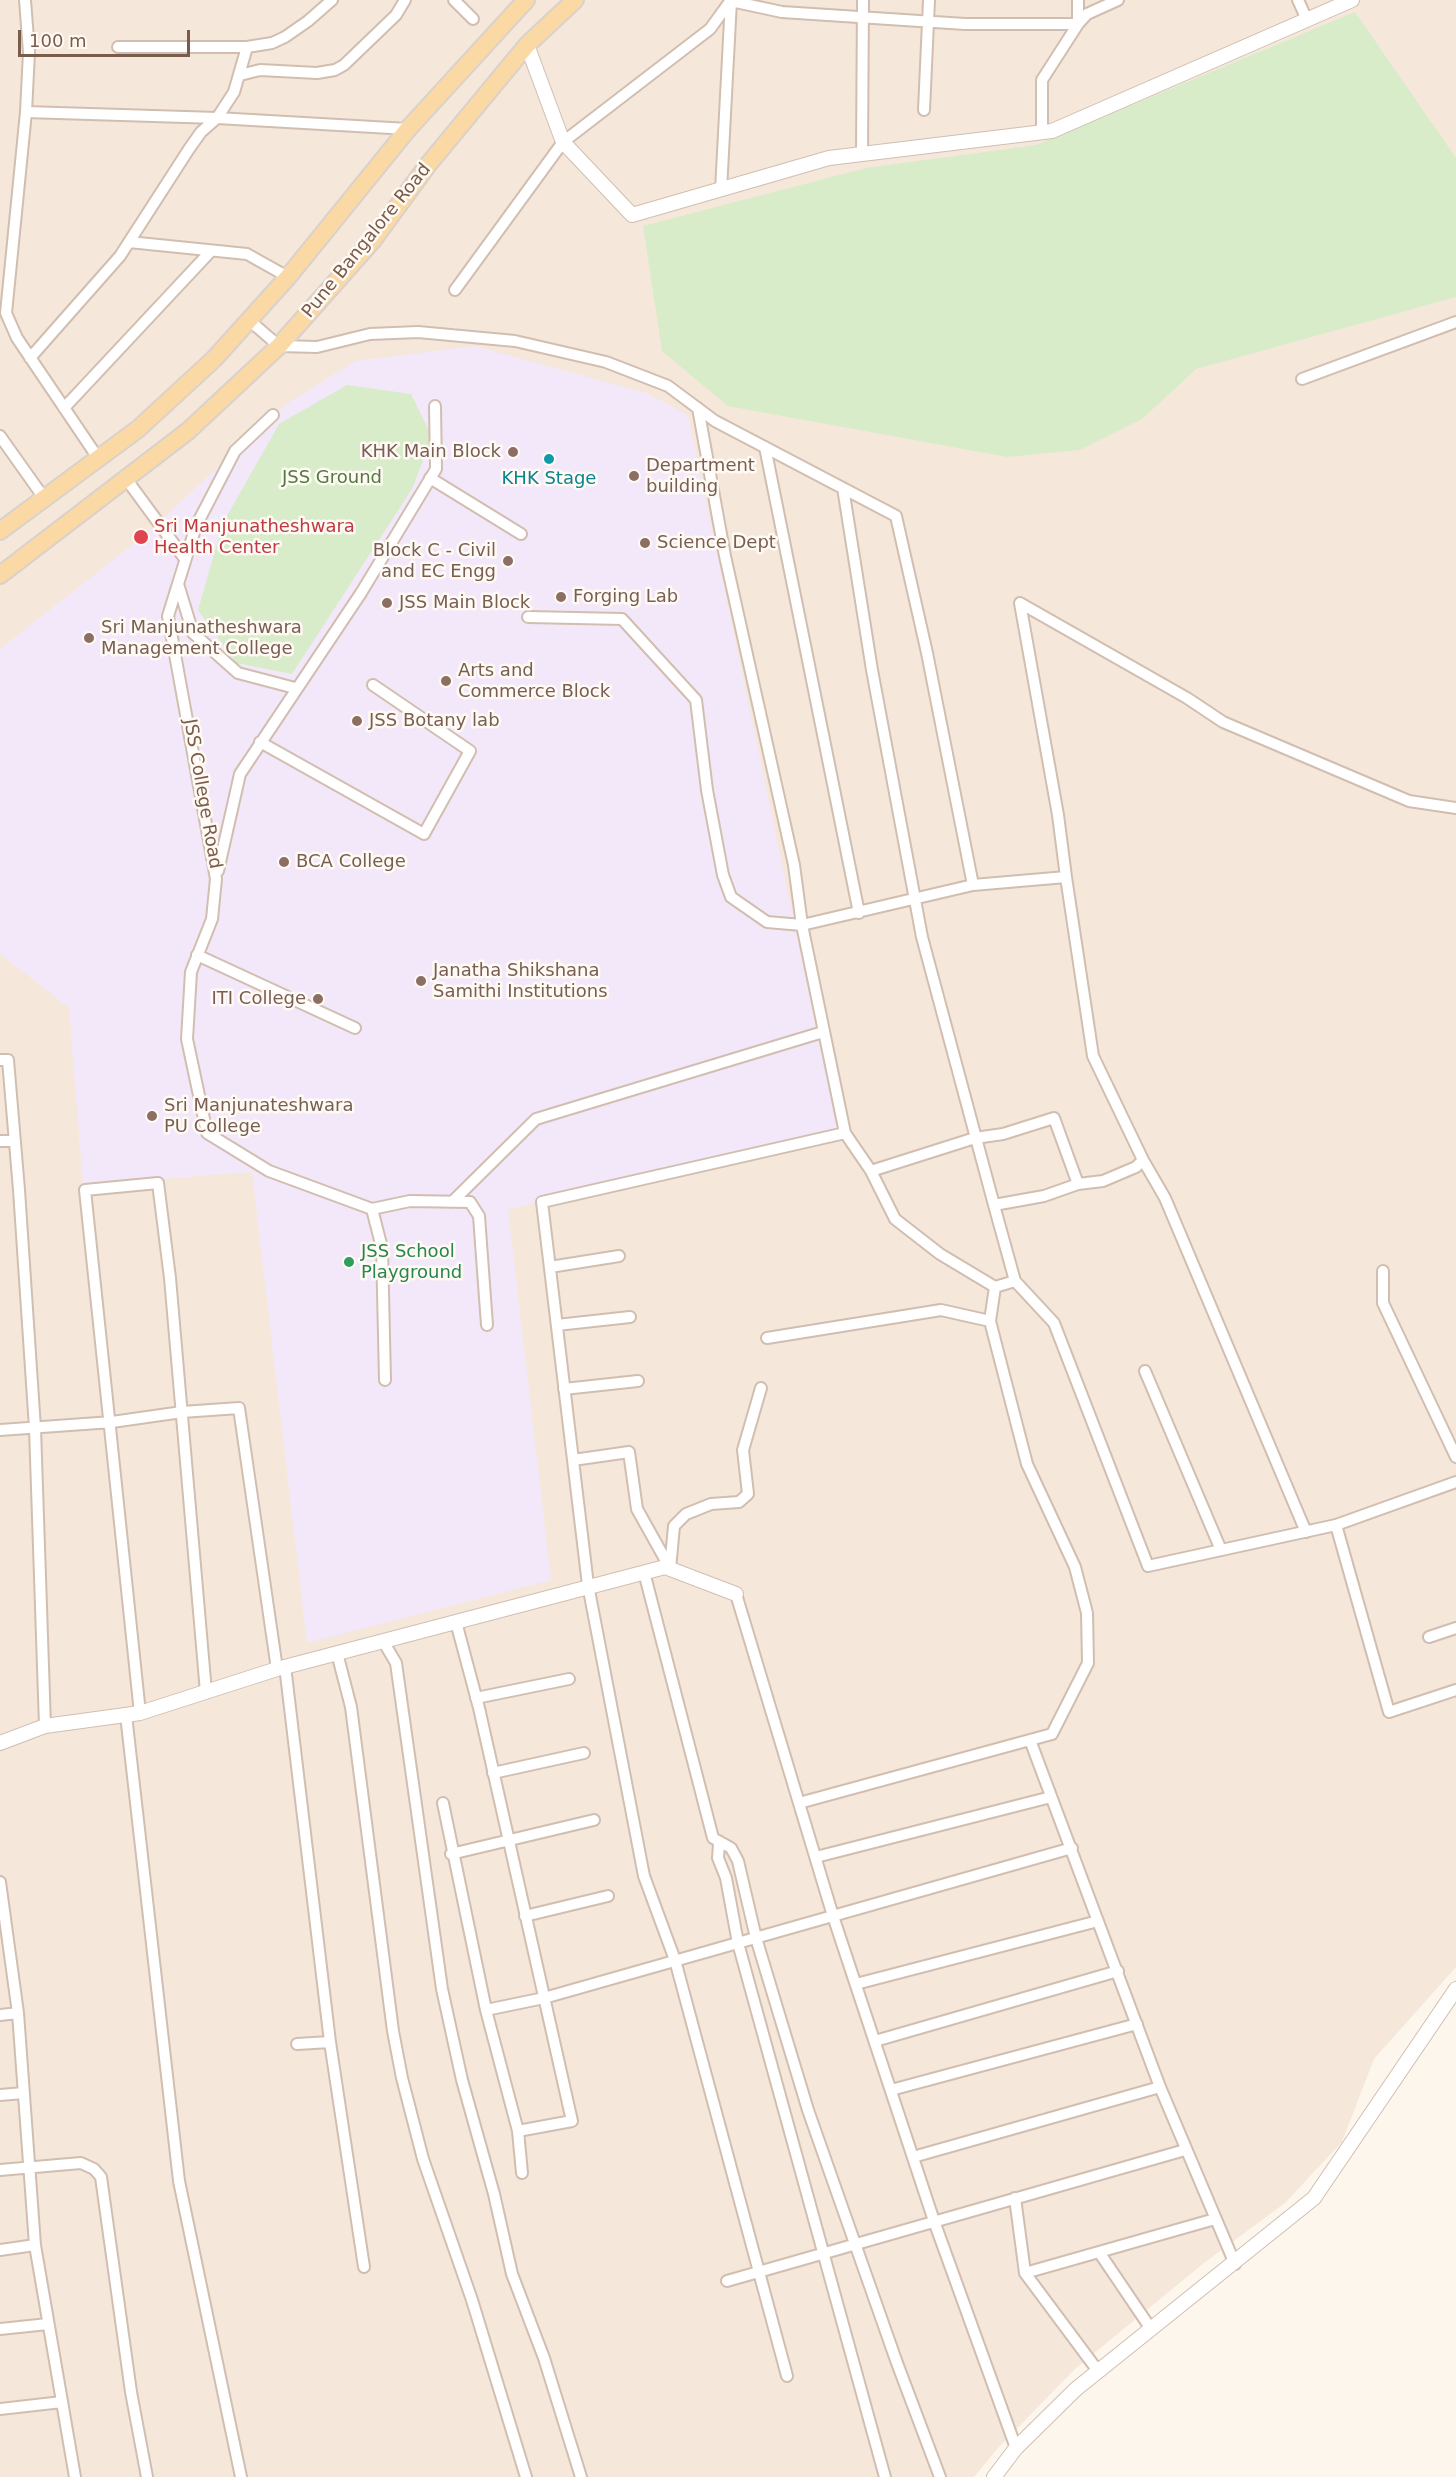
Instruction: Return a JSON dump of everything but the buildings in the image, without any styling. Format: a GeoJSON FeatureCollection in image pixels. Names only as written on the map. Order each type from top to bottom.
{"type":"FeatureCollection","features":[{"type":"Feature","properties":{"kind":"main road"},"geometry":{"type":"LineString","coordinates":[[0,531],[138,429],[250,321],[408,129],[526,0]]}},
{"type":"Feature","properties":{"kind":"main road","name":"Pune Bangalore Road"},"geometry":{"type":"LineString","coordinates":[[0,575],[127,480],[188,431],[279,346],[373,240],[427,166],[527,45],[575,0]]}},
{"type":"Feature","properties":{"kind":"street"},"geometry":{"type":"LineString","coordinates":[[25,0],[29,52],[26,112],[6,313],[30,358],[98,458]]}},
{"type":"Feature","properties":{"kind":"street"},"geometry":{"type":"LineString","coordinates":[[118,47],[266,45],[285,37],[309,21],[332,0]]}},
{"type":"Feature","properties":{"kind":"street"},"geometry":{"type":"LineString","coordinates":[[240,75],[260,70],[317,73],[335,70],[344,65],[396,15],[405,0]]}},
{"type":"Feature","properties":{"kind":"street"},"geometry":{"type":"LineString","coordinates":[[454,0],[472,19]]}},
{"type":"Feature","properties":{"kind":"street"},"geometry":{"type":"LineString","coordinates":[[731,0],[782,12],[928,22],[1078,24]]}},
{"type":"Feature","properties":{"kind":"street"},"geometry":{"type":"LineString","coordinates":[[455,290],[563,142],[710,29],[731,0]]}},
{"type":"Feature","properties":{"kind":"street"},"geometry":{"type":"LineString","coordinates":[[721,190],[731,0]]}},
{"type":"Feature","properties":{"kind":"street"},"geometry":{"type":"LineString","coordinates":[[862,154],[864,0]]}},
{"type":"Feature","properties":{"kind":"street"},"geometry":{"type":"LineString","coordinates":[[924,110],[929,0]]}},
{"type":"Feature","properties":{"kind":"street"},"geometry":{"type":"LineString","coordinates":[[1078,0],[1078,24]]}},
{"type":"Feature","properties":{"kind":"street"},"geometry":{"type":"LineString","coordinates":[[1042,132],[1042,80],[1078,24],[1087,14],[1118,0]]}},
{"type":"Feature","properties":{"kind":"street"},"geometry":{"type":"LineString","coordinates":[[1298,0],[1307,20]]}},
{"type":"Feature","properties":{"kind":"street"},"geometry":{"type":"LineString","coordinates":[[527,45],[563,142],[632,215],[830,158],[1052,131],[1352,0]]}},
{"type":"Feature","properties":{"kind":"street"},"geometry":{"type":"LineString","coordinates":[[30,358],[129,242],[201,132],[217,118],[234,92],[247,47]]}},
{"type":"Feature","properties":{"kind":"street"},"geometry":{"type":"LineString","coordinates":[[26,112],[217,118],[408,129]]}},
{"type":"Feature","properties":{"kind":"street"},"geometry":{"type":"LineString","coordinates":[[129,242],[246,254],[288,277]]}},
{"type":"Feature","properties":{"kind":"street"},"geometry":{"type":"LineString","coordinates":[[64,408],[210,252]]}},
{"type":"Feature","properties":{"kind":"street"},"geometry":{"type":"LineString","coordinates":[[250,321],[279,346],[317,347],[370,334],[418,332],[515,341],[606,362],[668,386],[715,421],[896,516],[927,653],[973,885]]}},
{"type":"Feature","properties":{"kind":"street"},"geometry":{"type":"LineString","coordinates":[[1302,379],[1456,322]]}},
{"type":"Feature","properties":{"kind":"street"},"geometry":{"type":"LineString","coordinates":[[216,879],[240,774],[295,688],[361,593],[436,469],[435,406]]}},
{"type":"Feature","properties":{"kind":"street"},"geometry":{"type":"LineString","coordinates":[[698,408],[725,556],[794,865],[802,925],[845,1133],[871,1171],[894,1219],[940,1254],[995,1287],[1015,1281]]}},
{"type":"Feature","properties":{"kind":"street","name":"JSS College Road"},"geometry":{"type":"LineString","coordinates":[[273,415],[235,451],[196,526],[168,616],[216,879],[212,919],[190,972],[187,1039],[207,1133],[269,1171],[372,1209]]}},
{"type":"Feature","properties":{"kind":"street"},"geometry":{"type":"LineString","coordinates":[[0,436],[44,498]]}},
{"type":"Feature","properties":{"kind":"street"},"geometry":{"type":"LineString","coordinates":[[765,447],[859,913]]}},
{"type":"Feature","properties":{"kind":"street"},"geometry":{"type":"LineString","coordinates":[[430,478],[521,534]]}},
{"type":"Feature","properties":{"kind":"street"},"geometry":{"type":"LineString","coordinates":[[127,480],[185,559]]}},
{"type":"Feature","properties":{"kind":"street"},"geometry":{"type":"LineString","coordinates":[[843,488],[872,670],[922,937],[1015,1281],[1054,1323],[1148,1566],[1336,1525],[1456,1482]]}},
{"type":"Feature","properties":{"kind":"street"},"geometry":{"type":"LineString","coordinates":[[178,584],[193,633],[238,673],[295,688]]}},
{"type":"Feature","properties":{"kind":"street"},"geometry":{"type":"LineString","coordinates":[[1306,1532],[1165,1198],[1143,1160],[1093,1056],[1058,815],[1020,603],[1187,698],[1223,722],[1408,801],[1456,808]]}},
{"type":"Feature","properties":{"kind":"street"},"geometry":{"type":"LineString","coordinates":[[528,616],[622,619],[667,665],[696,700],[709,800],[723,875],[731,897],[767,922],[802,925],[973,885],[1066,878]]}},
{"type":"Feature","properties":{"kind":"street"},"geometry":{"type":"LineString","coordinates":[[260,742],[424,834],[470,752],[373,685]]}},
{"type":"Feature","properties":{"kind":"street"},"geometry":{"type":"LineString","coordinates":[[197,955],[355,1028]]}},
{"type":"Feature","properties":{"kind":"street"},"geometry":{"type":"LineString","coordinates":[[452,1202],[536,1119],[823,1032]]}},
{"type":"Feature","properties":{"kind":"street"},"geometry":{"type":"LineString","coordinates":[[0,1060],[8,1060],[35,1428],[45,1726]]}},
{"type":"Feature","properties":{"kind":"street"},"geometry":{"type":"LineString","coordinates":[[871,1171],[975,1138],[1003,1134],[1054,1118],[1078,1184]]}},
{"type":"Feature","properties":{"kind":"street"},"geometry":{"type":"LineString","coordinates":[[787,2376],[675,1960],[644,1876],[588,1585],[542,1202],[845,1133]]}},
{"type":"Feature","properties":{"kind":"street"},"geometry":{"type":"LineString","coordinates":[[0,1141],[15,1140]]}},
{"type":"Feature","properties":{"kind":"street"},"geometry":{"type":"LineString","coordinates":[[994,1205],[1044,1196],[1078,1184],[1103,1180],[1136,1167],[1143,1160]]}},
{"type":"Feature","properties":{"kind":"street"},"geometry":{"type":"LineString","coordinates":[[206,1692],[182,1412],[158,1183],[85,1190],[112,1422],[133,1714],[179,2181],[241,2477]]}},
{"type":"Feature","properties":{"kind":"street"},"geometry":{"type":"LineString","coordinates":[[385,1380],[381,1248],[372,1209],[410,1201],[470,1202],[479,1216],[487,1325]]}},
{"type":"Feature","properties":{"kind":"street"},"geometry":{"type":"LineString","coordinates":[[550,1267],[619,1256]]}},
{"type":"Feature","properties":{"kind":"street"},"geometry":{"type":"LineString","coordinates":[[1383,1271],[1383,1303],[1456,1457]]}},
{"type":"Feature","properties":{"kind":"street"},"geometry":{"type":"LineString","coordinates":[[800,1803],[1052,1734],[1088,1663],[1087,1613],[1076,1567],[1027,1464],[990,1321],[995,1287]]}},
{"type":"Feature","properties":{"kind":"street"},"geometry":{"type":"LineString","coordinates":[[767,1338],[941,1310],[990,1321]]}},
{"type":"Feature","properties":{"kind":"street"},"geometry":{"type":"LineString","coordinates":[[557,1325],[630,1317]]}},
{"type":"Feature","properties":{"kind":"street"},"geometry":{"type":"LineString","coordinates":[[1146,1371],[1221,1550]]}},
{"type":"Feature","properties":{"kind":"street"},"geometry":{"type":"LineString","coordinates":[[564,1389],[638,1381]]}},
{"type":"Feature","properties":{"kind":"street"},"geometry":{"type":"LineString","coordinates":[[670,1569],[674,1526],[686,1514],[711,1504],[739,1502],[748,1494],[743,1450],[761,1388]]}},
{"type":"Feature","properties":{"kind":"street"},"geometry":{"type":"LineString","coordinates":[[0,1430],[112,1422],[182,1412],[239,1408],[281,1667],[330,2042],[364,2267]]}},
{"type":"Feature","properties":{"kind":"street"},"geometry":{"type":"LineString","coordinates":[[573,1460],[629,1452],[637,1509],[670,1569]]}},
{"type":"Feature","properties":{"kind":"street"},"geometry":{"type":"LineString","coordinates":[[1336,1525],[1389,1712],[1456,1690]]}},
{"type":"Feature","properties":{"kind":"street"},"geometry":{"type":"LineString","coordinates":[[0,1743],[45,1726],[133,1714],[281,1667],[588,1585],[665,1567],[736,1594],[833,1916],[934,2221],[1016,2448]]}},
{"type":"Feature","properties":{"kind":"street"},"geometry":{"type":"LineString","coordinates":[[644,1572],[712,1838],[731,1848],[738,1861],[756,1938],[808,2110],[897,2363],[940,2477]]}},
{"type":"Feature","properties":{"kind":"street"},"geometry":{"type":"LineString","coordinates":[[456,1622],[476,1698],[572,2121],[518,2132]]}},
{"type":"Feature","properties":{"kind":"street"},"geometry":{"type":"LineString","coordinates":[[1429,1637],[1456,1628]]}},
{"type":"Feature","properties":{"kind":"street"},"geometry":{"type":"LineString","coordinates":[[382,1641],[396,1663],[442,1989],[462,2080],[494,2194],[512,2274],[544,2358],[581,2477]]}},
{"type":"Feature","properties":{"kind":"street"},"geometry":{"type":"LineString","coordinates":[[337,1653],[351,1707],[393,2031],[402,2078],[423,2158],[486,2344],[526,2477]]}},
{"type":"Feature","properties":{"kind":"street"},"geometry":{"type":"LineString","coordinates":[[476,1698],[569,1679]]}},
{"type":"Feature","properties":{"kind":"street"},"geometry":{"type":"LineString","coordinates":[[1030,1740],[1160,2087],[1235,2264]]}},
{"type":"Feature","properties":{"kind":"street"},"geometry":{"type":"LineString","coordinates":[[493,1773],[584,1754]]}},
{"type":"Feature","properties":{"kind":"street"},"geometry":{"type":"LineString","coordinates":[[816,1857],[1051,1797]]}},
{"type":"Feature","properties":{"kind":"street"},"geometry":{"type":"LineString","coordinates":[[443,1803],[451,1854],[486,2010],[518,2132],[522,2173]]}},
{"type":"Feature","properties":{"kind":"street"},"geometry":{"type":"LineString","coordinates":[[451,1854],[594,1820]]}},
{"type":"Feature","properties":{"kind":"street"},"geometry":{"type":"LineString","coordinates":[[719,1843],[718,1858],[726,1878],[738,1943],[885,2477]]}},
{"type":"Feature","properties":{"kind":"street"},"geometry":{"type":"LineString","coordinates":[[486,2010],[544,1998],[1072,1848]]}},
{"type":"Feature","properties":{"kind":"street"},"geometry":{"type":"LineString","coordinates":[[0,1882],[4,1937],[18,2013],[35,2246],[75,2477]]}},
{"type":"Feature","properties":{"kind":"street"},"geometry":{"type":"LineString","coordinates":[[525,1916],[608,1896]]}},
{"type":"Feature","properties":{"kind":"street"},"geometry":{"type":"LineString","coordinates":[[856,1984],[1098,1921]]}},
{"type":"Feature","properties":{"kind":"street"},"geometry":{"type":"LineString","coordinates":[[875,2041],[1118,1971]]}},
{"type":"Feature","properties":{"kind":"street"},"geometry":{"type":"LineString","coordinates":[[994,2477],[1016,2448],[1076,2389],[1235,2264],[1314,2198],[1456,1989]]}},
{"type":"Feature","properties":{"kind":"street"},"geometry":{"type":"LineString","coordinates":[[0,2015],[18,2013]]}},
{"type":"Feature","properties":{"kind":"street"},"geometry":{"type":"LineString","coordinates":[[891,2090],[1137,2024]]}},
{"type":"Feature","properties":{"kind":"street"},"geometry":{"type":"LineString","coordinates":[[297,2044],[330,2042]]}},
{"type":"Feature","properties":{"kind":"street"},"geometry":{"type":"LineString","coordinates":[[913,2157],[1160,2087]]}},
{"type":"Feature","properties":{"kind":"street"},"geometry":{"type":"LineString","coordinates":[[0,2095],[24,2093]]}},
{"type":"Feature","properties":{"kind":"street"},"geometry":{"type":"LineString","coordinates":[[727,2281],[1185,2150]]}},
{"type":"Feature","properties":{"kind":"street"},"geometry":{"type":"LineString","coordinates":[[0,2170],[81,2163],[94,2169],[100,2177],[131,2392],[147,2477]]}},
{"type":"Feature","properties":{"kind":"street"},"geometry":{"type":"LineString","coordinates":[[1015,2198],[1025,2273],[1098,2371]]}},
{"type":"Feature","properties":{"kind":"street"},"geometry":{"type":"LineString","coordinates":[[1025,2273],[1215,2219]]}},
{"type":"Feature","properties":{"kind":"street"},"geometry":{"type":"LineString","coordinates":[[0,2250],[35,2246]]}},
{"type":"Feature","properties":{"kind":"street"},"geometry":{"type":"LineString","coordinates":[[1099,2252],[1151,2329]]}},
{"type":"Feature","properties":{"kind":"street"},"geometry":{"type":"LineString","coordinates":[[0,2329],[48,2324]]}},
{"type":"Feature","properties":{"kind":"street"},"geometry":{"type":"LineString","coordinates":[[0,2409],[62,2402]]}},
{"type":"Feature","properties":{"kind":"shaded area"},"geometry":{"type":"Polygon","coordinates":[[[0,0],[1456,0],[1456,1967],[1374,2059],[1342,2142],[1285,2203],[1204,2263],[1075,2369],[998,2448],[974,2477],[0,2477],[0,0]]]}},
{"type":"Feature","properties":{"kind":"shaded area","name":"Janatha Shikshana Samithi Institutions"},"geometry":{"type":"Polygon","coordinates":[[[475,346],[646,393],[688,415],[839,1137],[508,1209],[551,1580],[307,1643],[252,1172],[83,1185],[69,1008],[0,954],[0,649],[147,533],[286,404],[356,361],[475,346]]]}},
{"type":"Feature","properties":{"kind":"green space"},"geometry":{"type":"Polygon","coordinates":[[[1355,12],[1456,158],[1456,297],[1196,369],[1142,419],[1080,450],[1007,457],[728,406],[662,351],[643,226],[866,168],[1036,145],[1355,12]]]}},
{"type":"Feature","properties":{"kind":"green space","name":"JSS Ground"},"geometry":{"type":"Polygon","coordinates":[[[347,385],[411,394],[432,437],[412,489],[292,674],[236,663],[198,610],[223,523],[279,424],[347,385]]]}},
{"type":"Feature","properties":{"kind":"place","name":"KHK Main Block"},"geometry":{"type":"Point","coordinates":[513,452]}},
{"type":"Feature","properties":{"kind":"place","name":"KHK Stage"},"geometry":{"type":"Point","coordinates":[549,459]}},
{"type":"Feature","properties":{"kind":"place","name":"Department building"},"geometry":{"type":"Point","coordinates":[634,476]}},
{"type":"Feature","properties":{"kind":"place","name":"Sri Manjunatheshwara Health Center"},"geometry":{"type":"Point","coordinates":[141,537]}},
{"type":"Feature","properties":{"kind":"place","name":"Science Dept"},"geometry":{"type":"Point","coordinates":[645,543]}},
{"type":"Feature","properties":{"kind":"place","name":"Block C - Civil and EC Engg"},"geometry":{"type":"Point","coordinates":[508,561]}},
{"type":"Feature","properties":{"kind":"place","name":"Forging Lab"},"geometry":{"type":"Point","coordinates":[561,597]}},
{"type":"Feature","properties":{"kind":"place","name":"JSS Main Block"},"geometry":{"type":"Point","coordinates":[387,603]}},
{"type":"Feature","properties":{"kind":"place","name":"Sri Manjunatheshwara Management College"},"geometry":{"type":"Point","coordinates":[89,638]}},
{"type":"Feature","properties":{"kind":"place","name":"Arts and Commerce Block"},"geometry":{"type":"Point","coordinates":[446,681]}},
{"type":"Feature","properties":{"kind":"place","name":"JSS Botany lab"},"geometry":{"type":"Point","coordinates":[357,721]}},
{"type":"Feature","properties":{"kind":"place","name":"BCA College"},"geometry":{"type":"Point","coordinates":[284,862]}},
{"type":"Feature","properties":{"kind":"place","name":"Janatha Shikshana Samithi Institutions"},"geometry":{"type":"Point","coordinates":[421,981]}},
{"type":"Feature","properties":{"kind":"place","name":"ITI College"},"geometry":{"type":"Point","coordinates":[318,999]}},
{"type":"Feature","properties":{"kind":"place","name":"Sri Manjunateshwara PU College"},"geometry":{"type":"Point","coordinates":[152,1116]}},
{"type":"Feature","properties":{"kind":"place","name":"JSS School Playground"},"geometry":{"type":"Point","coordinates":[349,1262]}}]}
